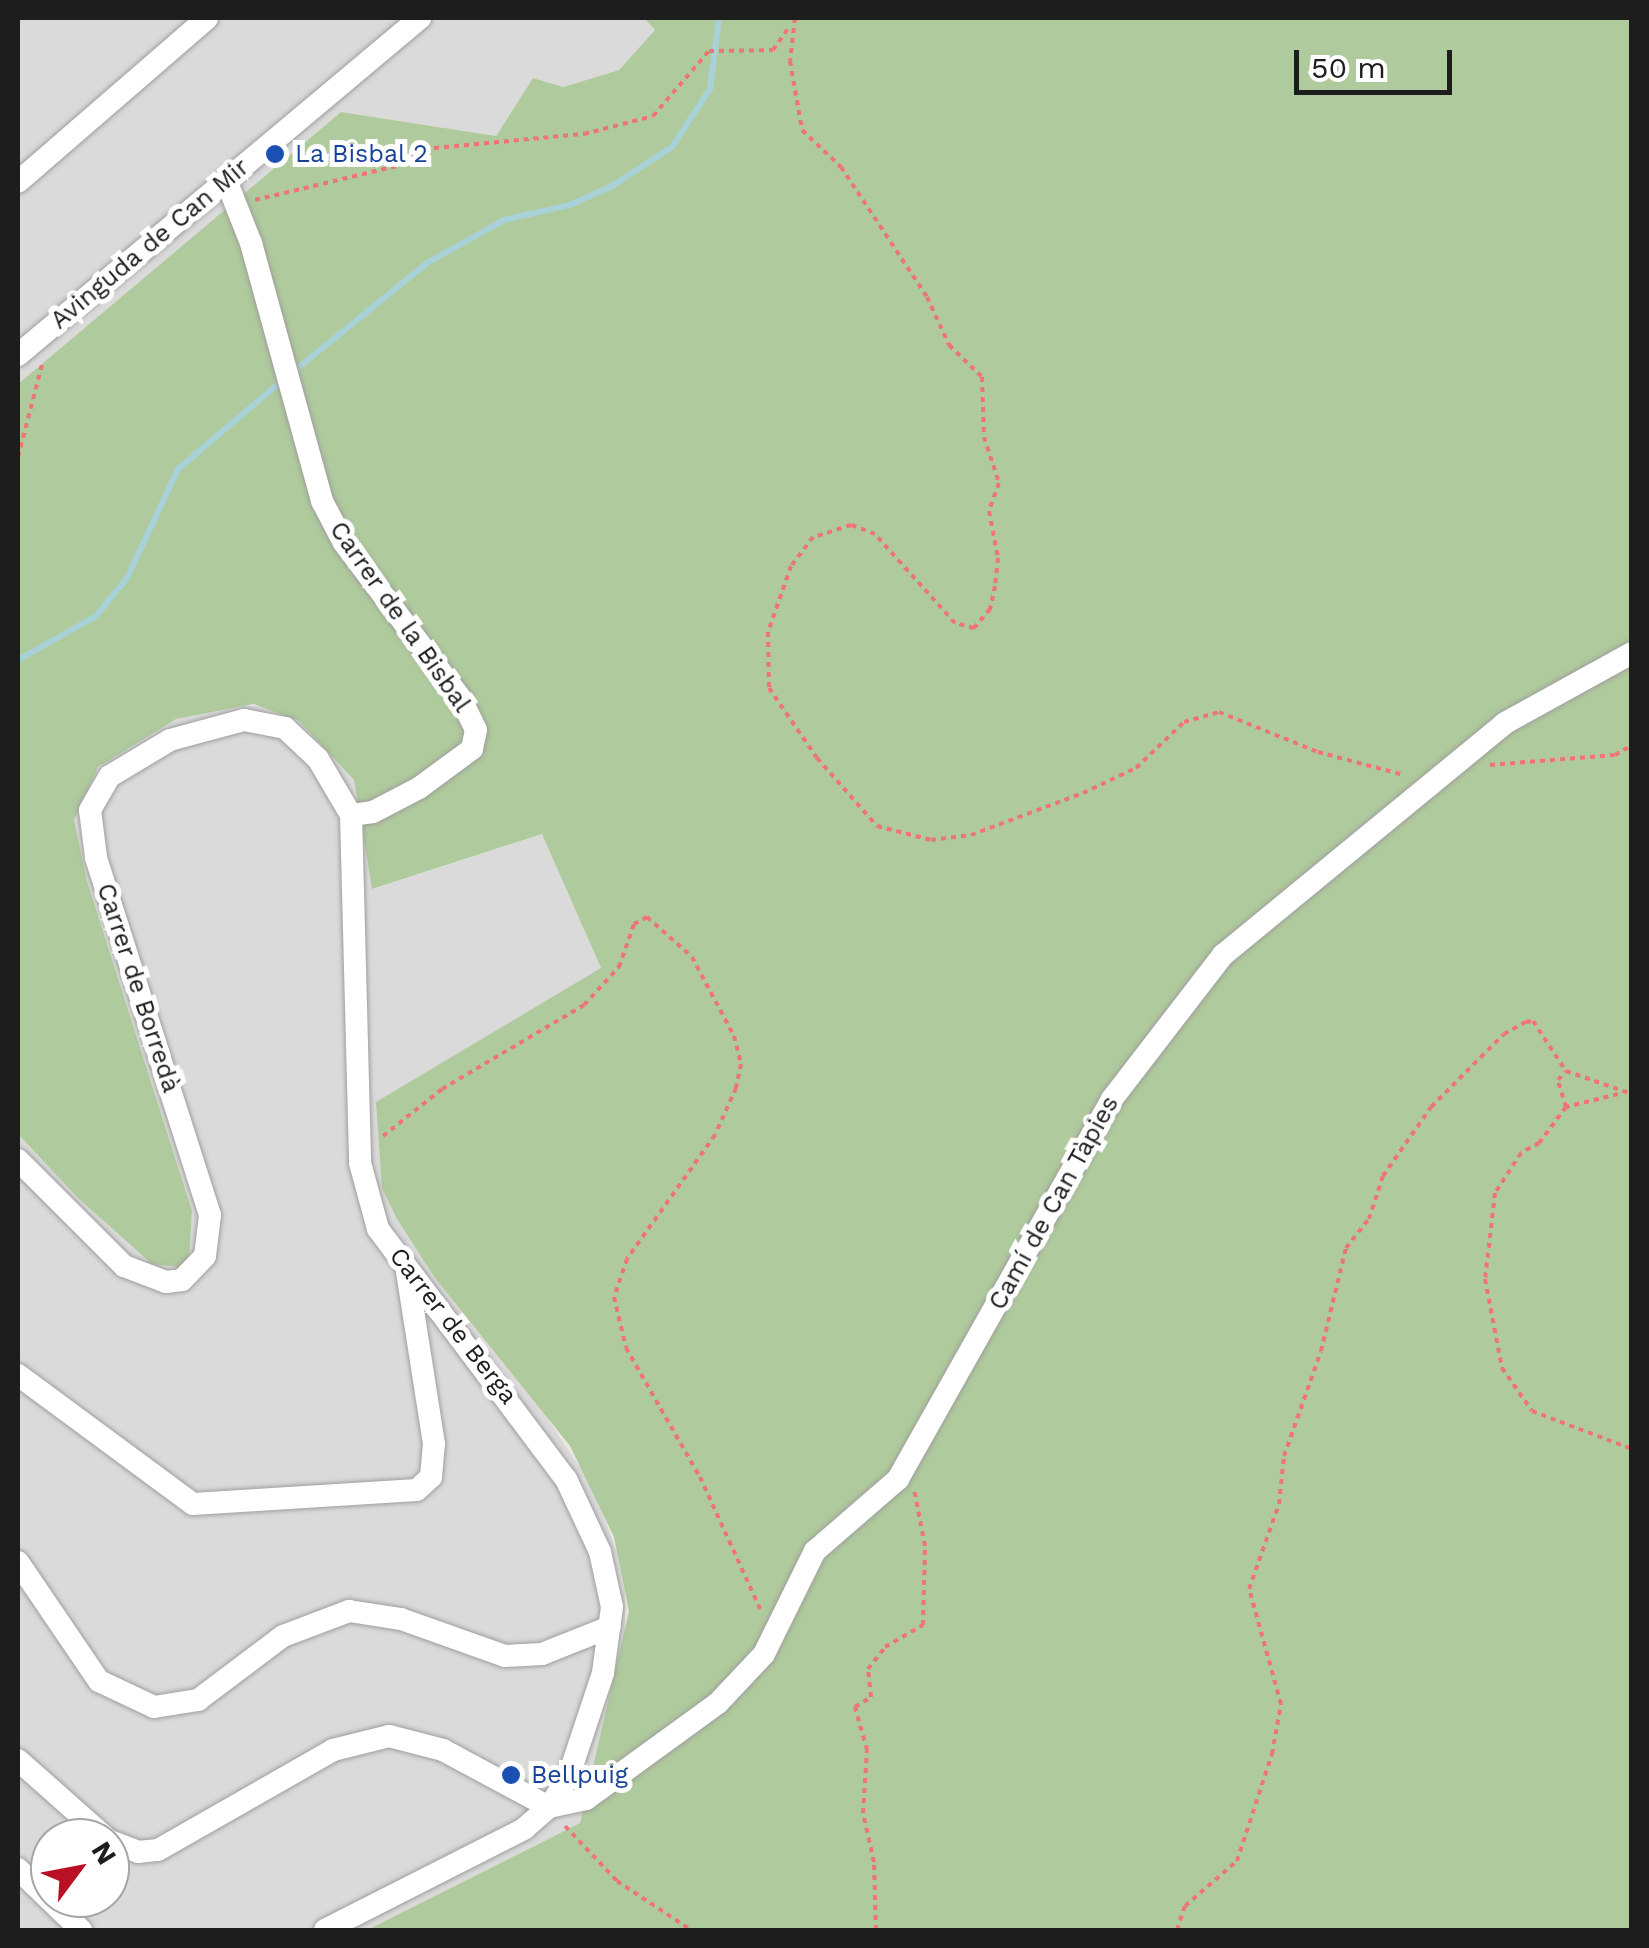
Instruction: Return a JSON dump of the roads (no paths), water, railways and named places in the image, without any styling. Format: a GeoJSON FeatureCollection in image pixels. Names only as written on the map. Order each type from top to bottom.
{"type":"FeatureCollection","features":[{"type":"Feature","properties":{"kind":"street"},"geometry":{"type":"LineString","coordinates":[[18,182],[207,18]]}},
{"type":"Feature","properties":{"kind":"street","name":"Avinguda de Can Mir"},"geometry":{"type":"LineString","coordinates":[[18,355],[420,18]]}},
{"type":"Feature","properties":{"kind":"street","name":"Carrer de la Bisbal"},"geometry":{"type":"LineString","coordinates":[[226,180],[322,501],[344,543],[462,699],[476,730],[472,749],[419,788],[373,812],[351,815]]}},
{"type":"Feature","properties":{"kind":"street","name":"Camí de Can Tàpies"},"geometry":{"type":"LineString","coordinates":[[549,1806],[586,1799],[718,1702],[772,1638],[815,1551],[891,1490],[1112,1100],[1199,982],[1245,934],[1432,790],[1506,724],[1632,654]]}},
{"type":"Feature","properties":{"kind":"street","name":"Carrer de Borredà"},"geometry":{"type":"LineString","coordinates":[[18,1160],[124,1266],[166,1282],[194,1271],[210,1240],[210,1215],[96,856],[90,810],[110,776],[133,760],[207,725],[244,720],[285,728],[303,741],[351,815]]}},
{"type":"Feature","properties":{"kind":"street","name":"Carrer de Berga"},"geometry":{"type":"LineString","coordinates":[[351,815],[360,1162],[378,1230],[566,1479],[600,1552],[610,1627],[603,1673],[568,1778],[549,1806]]}},
{"type":"Feature","properties":{"kind":"street"},"geometry":{"type":"LineString","coordinates":[[18,1375],[193,1504],[417,1490],[431,1477],[434,1444],[407,1270]]}},
{"type":"Feature","properties":{"kind":"street"},"geometry":{"type":"LineString","coordinates":[[18,1562],[98,1681],[154,1707],[198,1700],[283,1636],[349,1612],[401,1619],[505,1656],[542,1654],[610,1627]]}},
{"type":"Feature","properties":{"kind":"street"},"geometry":{"type":"LineString","coordinates":[[130,1849],[138,1852],[158,1850],[333,1750],[389,1736],[444,1750],[549,1806],[524,1829],[325,1930]]}},
{"type":"Feature","properties":{"kind":"street"},"geometry":{"type":"LineString","coordinates":[[18,1760],[84,1818]]}},
{"type":"Feature","properties":{"kind":"street"},"geometry":{"type":"LineString","coordinates":[[18,1868],[81,1930]]}},
{"type":"Feature","properties":{"kind":"waterway"},"geometry":{"type":"LineString","coordinates":[[293,372],[427,263],[504,220],[570,205],[612,186],[672,147],[710,89],[719,18]]}},
{"type":"Feature","properties":{"kind":"waterway"},"geometry":{"type":"LineString","coordinates":[[18,660],[96,616],[127,578],[178,469],[283,380]]}},
{"type":"Feature","properties":{"kind":"place","name":"La Bisbal 2"},"geometry":{"type":"Point","coordinates":[275,154]}},
{"type":"Feature","properties":{"kind":"place","name":"Bellpuig"},"geometry":{"type":"Point","coordinates":[511,1775]}}]}
